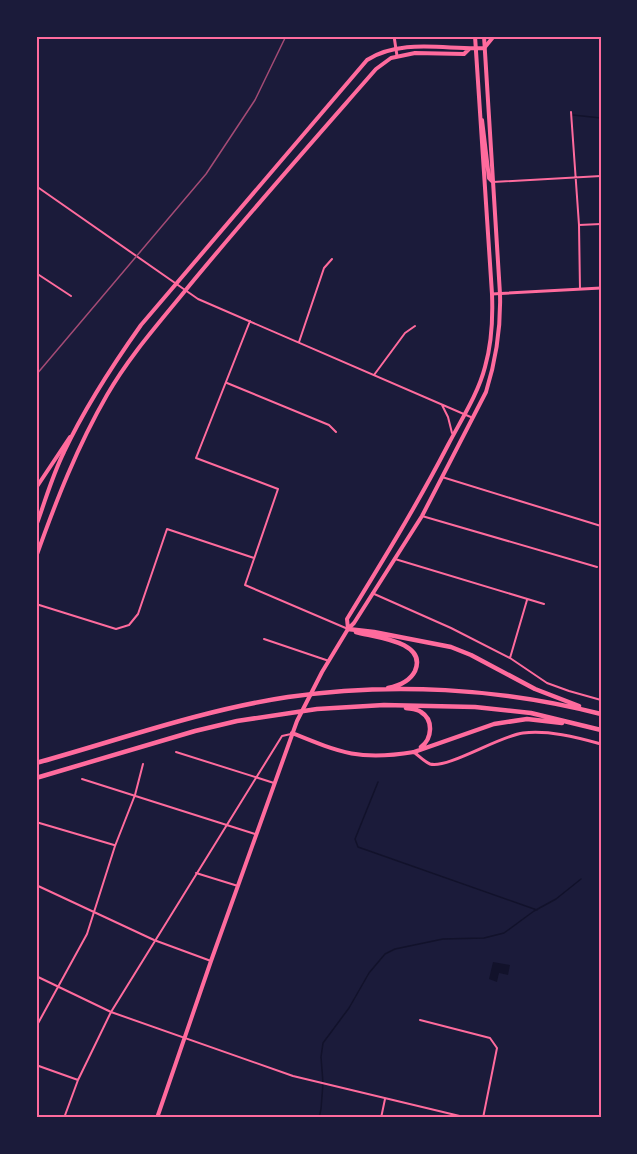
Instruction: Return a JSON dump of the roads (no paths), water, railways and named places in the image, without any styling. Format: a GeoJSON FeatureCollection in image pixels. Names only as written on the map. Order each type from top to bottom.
{"type":"FeatureCollection","features":[{"type":"Feature","properties":{"kind":"highway"},"geometry":{"type":"LineString","coordinates":[[36,763],[244,705],[288,697],[390,688],[409,679],[415,670],[415,656],[412,650],[402,643],[374,638],[348,629]]}},
{"type":"Feature","properties":{"kind":"highway"},"geometry":{"type":"LineString","coordinates":[[348,629],[451,647],[535,689],[601,714]]}},
{"type":"Feature","properties":{"kind":"highway"},"geometry":{"type":"LineString","coordinates":[[369,690],[443,690],[488,694],[592,711]]}},
{"type":"Feature","properties":{"kind":"highway"},"geometry":{"type":"LineString","coordinates":[[384,705],[422,712],[429,721],[428,741],[414,752]]}},
{"type":"Feature","properties":{"kind":"highway"},"geometry":{"type":"LineString","coordinates":[[36,778],[237,721],[317,709],[384,705],[475,707],[531,713],[601,730]]}},
{"type":"Feature","properties":{"kind":"highway"},"geometry":{"type":"LineString","coordinates":[[414,752],[494,724],[527,719],[580,724]]}},
{"type":"Feature","properties":{"kind":"main road"},"geometry":{"type":"LineString","coordinates":[[348,629],[347,619],[403,529],[465,415],[489,353],[493,317],[492,294],[475,36]]}},
{"type":"Feature","properties":{"kind":"main road"},"geometry":{"type":"LineString","coordinates":[[157,1118],[255,834],[297,721],[348,629],[422,516],[486,392],[500,333],[500,294],[484,36]]}},
{"type":"Feature","properties":{"kind":"main road"},"geometry":{"type":"LineString","coordinates":[[484,48],[494,36]]}},
{"type":"Feature","properties":{"kind":"main road"},"geometry":{"type":"LineString","coordinates":[[36,488],[77,426],[111,367],[141,325],[367,60],[394,49],[417,47],[469,50],[484,48]]}},
{"type":"Feature","properties":{"kind":"main road"},"geometry":{"type":"LineString","coordinates":[[36,557],[73,459],[120,373],[150,332],[376,69],[397,56],[415,53],[464,54],[469,50]]}},
{"type":"Feature","properties":{"kind":"main road"},"geometry":{"type":"LineString","coordinates":[[480,117],[484,128],[489,178],[493,182]]}},
{"type":"Feature","properties":{"kind":"main road"},"geometry":{"type":"LineString","coordinates":[[111,367],[120,373]]}},
{"type":"Feature","properties":{"kind":"main road"},"geometry":{"type":"LineString","coordinates":[[36,526],[53,477],[77,426]]}},
{"type":"Feature","properties":{"kind":"main road"},"geometry":{"type":"LineString","coordinates":[[292,734],[334,750],[358,756],[390,756],[414,752]]}},
{"type":"Feature","properties":{"kind":"street"},"geometry":{"type":"LineString","coordinates":[[394,36],[394,49],[397,56]]}},
{"type":"Feature","properties":{"kind":"street"},"geometry":{"type":"LineString","coordinates":[[571,112],[579,225],[580,289]]}},
{"type":"Feature","properties":{"kind":"street"},"geometry":{"type":"LineString","coordinates":[[493,182],[601,176]]}},
{"type":"Feature","properties":{"kind":"street"},"geometry":{"type":"LineString","coordinates":[[36,186],[198,299],[473,418]]}},
{"type":"Feature","properties":{"kind":"street"},"geometry":{"type":"LineString","coordinates":[[579,225],[601,224]]}},
{"type":"Feature","properties":{"kind":"street"},"geometry":{"type":"LineString","coordinates":[[299,342],[324,268],[332,259]]}},
{"type":"Feature","properties":{"kind":"street"},"geometry":{"type":"LineString","coordinates":[[36,273],[71,296]]}},
{"type":"Feature","properties":{"kind":"street"},"geometry":{"type":"LineString","coordinates":[[492,294],[601,288]]}},
{"type":"Feature","properties":{"kind":"street"},"geometry":{"type":"LineString","coordinates":[[250,321],[196,458],[278,489],[245,585],[348,629]]}},
{"type":"Feature","properties":{"kind":"street"},"geometry":{"type":"LineString","coordinates":[[374,375],[405,333],[415,326]]}},
{"type":"Feature","properties":{"kind":"street"},"geometry":{"type":"LineString","coordinates":[[227,383],[329,425],[336,432]]}},
{"type":"Feature","properties":{"kind":"street"},"geometry":{"type":"LineString","coordinates":[[442,405],[453,436]]}},
{"type":"Feature","properties":{"kind":"street"},"geometry":{"type":"LineString","coordinates":[[442,477],[601,526]]}},
{"type":"Feature","properties":{"kind":"street"},"geometry":{"type":"LineString","coordinates":[[422,516],[597,567]]}},
{"type":"Feature","properties":{"kind":"street"},"geometry":{"type":"LineString","coordinates":[[36,604],[116,629],[129,625],[138,614],[167,530],[254,558]]}},
{"type":"Feature","properties":{"kind":"street"},"geometry":{"type":"LineString","coordinates":[[395,559],[544,604]]}},
{"type":"Feature","properties":{"kind":"street"},"geometry":{"type":"LineString","coordinates":[[372,593],[451,628],[510,658],[548,683],[601,700]]}},
{"type":"Feature","properties":{"kind":"street"},"geometry":{"type":"LineString","coordinates":[[510,658],[528,599]]}},
{"type":"Feature","properties":{"kind":"street"},"geometry":{"type":"LineString","coordinates":[[264,639],[329,661]]}},
{"type":"Feature","properties":{"kind":"street"},"geometry":{"type":"LineString","coordinates":[[414,752],[427,762],[439,764],[505,737],[527,732],[553,734],[601,744]]}},
{"type":"Feature","properties":{"kind":"street"},"geometry":{"type":"LineString","coordinates":[[64,1118],[78,1080],[111,1012],[255,777],[282,736],[292,734]]}},
{"type":"Feature","properties":{"kind":"street"},"geometry":{"type":"LineString","coordinates":[[176,752],[274,783]]}},
{"type":"Feature","properties":{"kind":"street"},"geometry":{"type":"LineString","coordinates":[[36,1027],[87,934],[115,846],[135,795],[143,764]]}},
{"type":"Feature","properties":{"kind":"street"},"geometry":{"type":"LineString","coordinates":[[82,779],[255,834]]}},
{"type":"Feature","properties":{"kind":"street"},"geometry":{"type":"LineString","coordinates":[[36,822],[115,846]]}},
{"type":"Feature","properties":{"kind":"street"},"geometry":{"type":"LineString","coordinates":[[196,873],[238,886]]}},
{"type":"Feature","properties":{"kind":"street"},"geometry":{"type":"LineString","coordinates":[[36,885],[154,940],[211,961]]}},
{"type":"Feature","properties":{"kind":"street"},"geometry":{"type":"LineString","coordinates":[[36,976],[111,1012],[293,1076],[468,1118]]}},
{"type":"Feature","properties":{"kind":"street"},"geometry":{"type":"LineString","coordinates":[[420,1020],[490,1038],[497,1048],[483,1118]]}},
{"type":"Feature","properties":{"kind":"street"},"geometry":{"type":"LineString","coordinates":[[36,1065],[78,1080]]}},
{"type":"Feature","properties":{"kind":"street"},"geometry":{"type":"LineString","coordinates":[[381,1118],[385,1099]]}},
{"type":"Feature","properties":{"kind":"waterway"},"geometry":{"type":"LineString","coordinates":[[573,115],[601,118]]}},
{"type":"Feature","properties":{"kind":"waterway"},"geometry":{"type":"LineString","coordinates":[[378,782],[355,839],[358,847],[537,910]]}},
{"type":"Feature","properties":{"kind":"waterway"},"geometry":{"type":"LineString","coordinates":[[319,1118],[323,1083],[321,1057],[323,1043],[349,1008],[369,973],[385,954],[395,949],[443,939],[484,938],[504,933],[534,911],[556,899],[581,879]]}},
{"type":"Feature","properties":{"kind":"railway"},"geometry":{"type":"LineString","coordinates":[[36,375],[206,174],[255,100],[286,36]]}}]}
